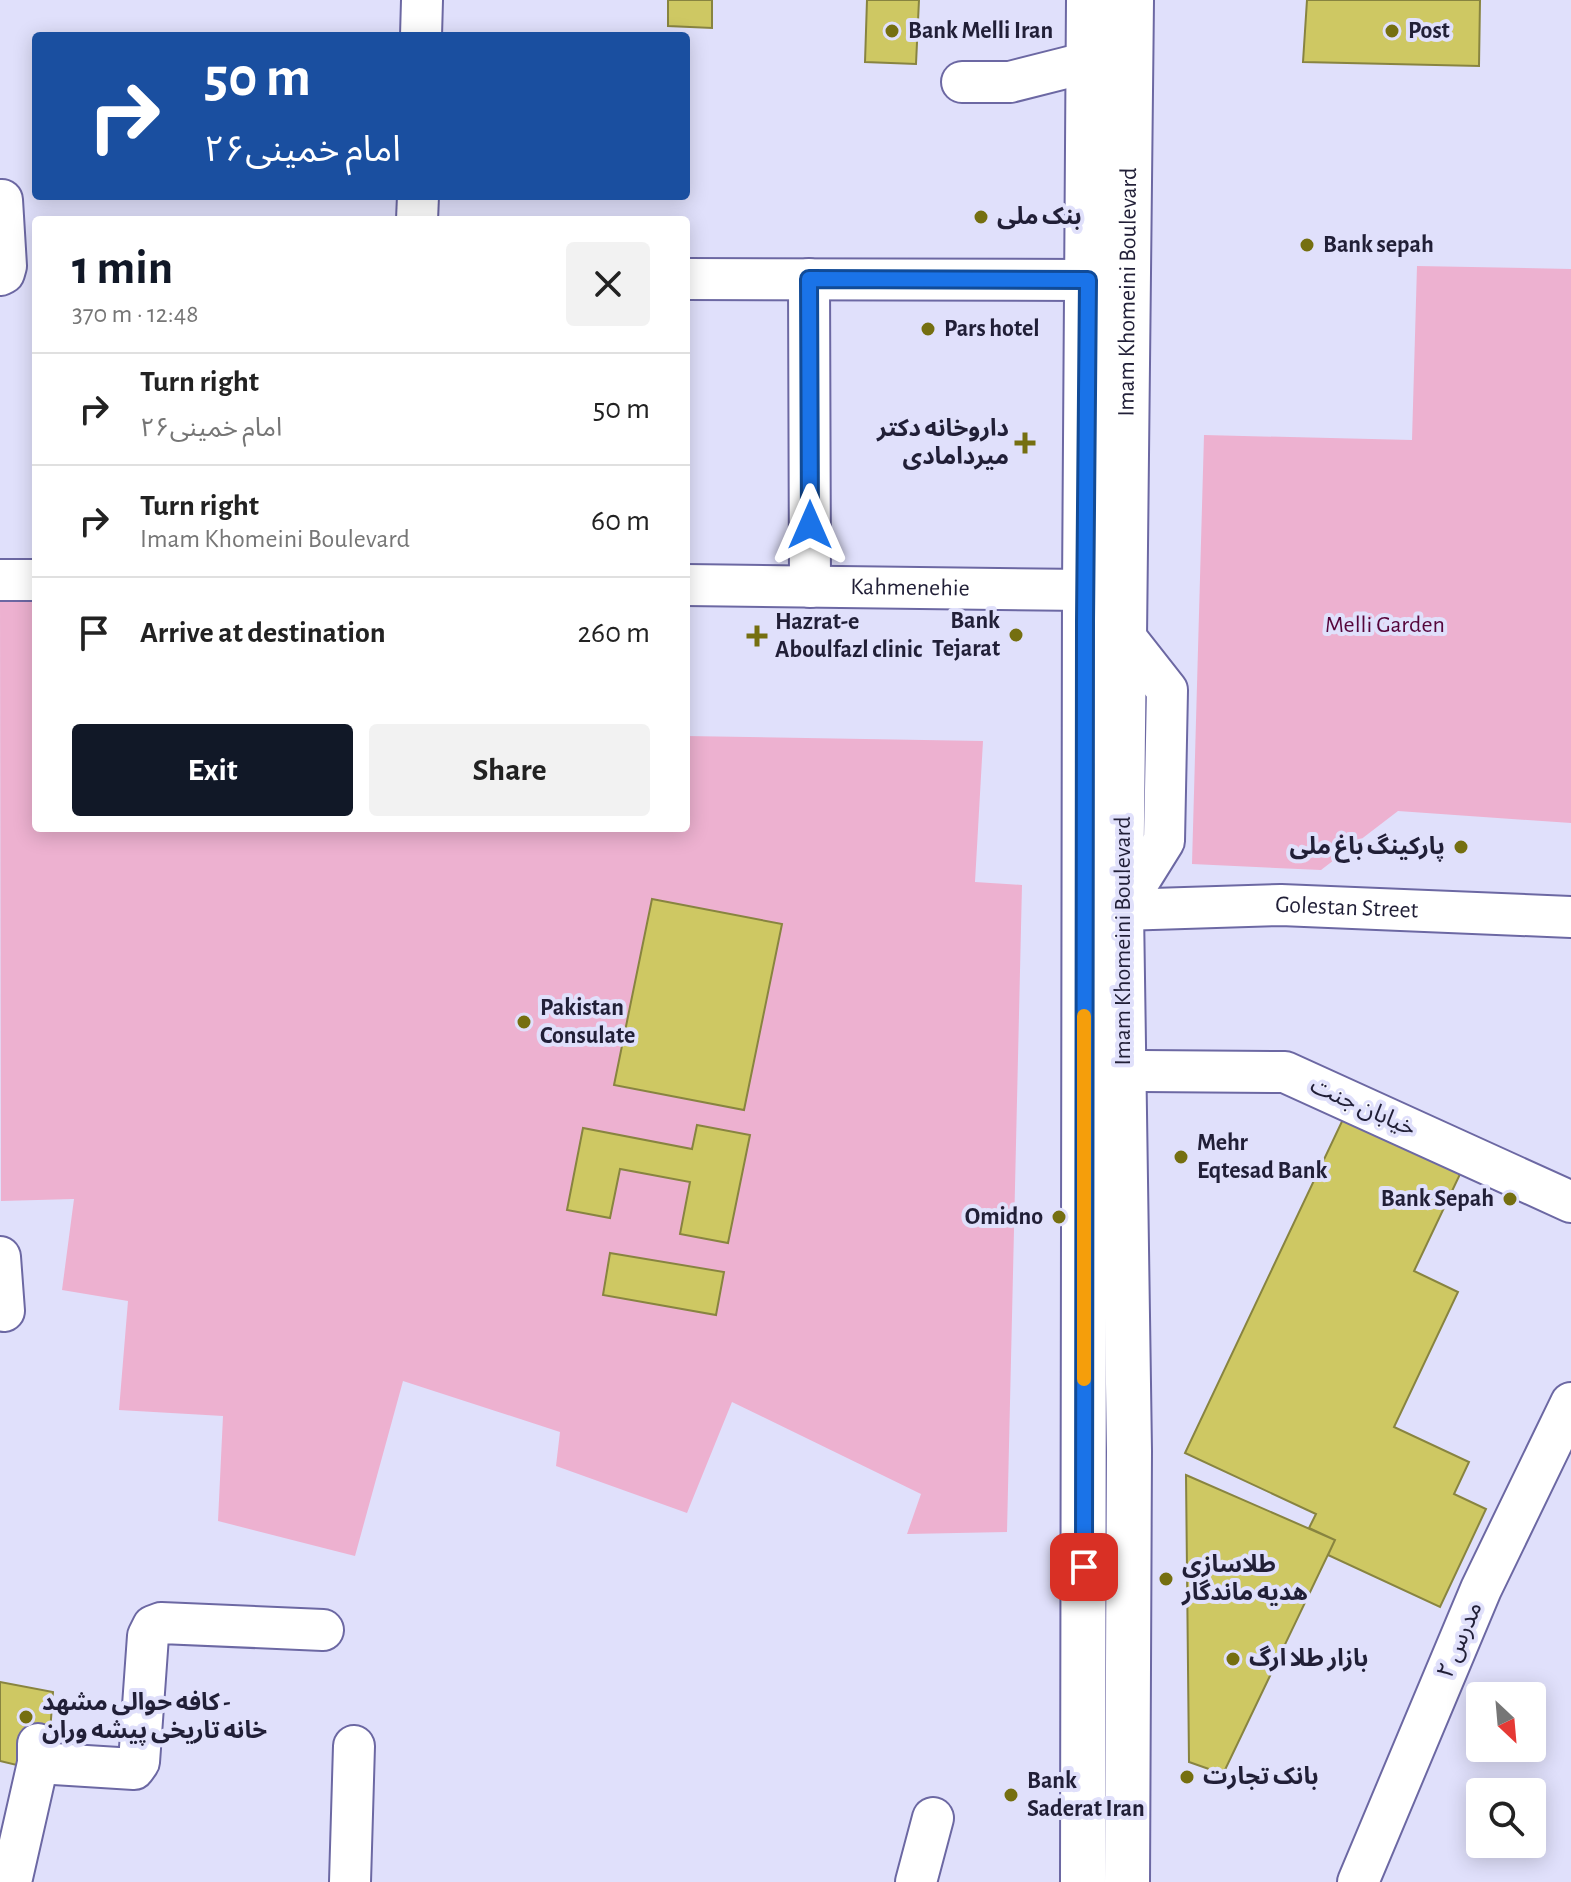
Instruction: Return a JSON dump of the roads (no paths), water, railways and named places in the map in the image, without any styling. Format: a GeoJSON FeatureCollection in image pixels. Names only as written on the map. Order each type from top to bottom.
{"type":"FeatureCollection","features":[{"type":"Feature","properties":{"kind":"main road","name":"Imam Khomeini Boulevard"},"geometry":{"type":"LineString","coordinates":[[1083,1882],[1089,0]]}},
{"type":"Feature","properties":{"kind":"main road","name":"Imam Khomeini Boulevard"},"geometry":{"type":"LineString","coordinates":[[1129,1878],[1129,1451],[1121,910],[1131,0]]}},
{"type":"Feature","properties":{"kind":"street"},"geometry":{"type":"LineString","coordinates":[[421,32],[422,0]]}},
{"type":"Feature","properties":{"kind":"street"},"geometry":{"type":"LineString","coordinates":[[962,82],[1010,82],[1089,62]]}},
{"type":"Feature","properties":{"kind":"street"},"geometry":{"type":"LineString","coordinates":[[0,275],[6,266],[2,200]]}},
{"type":"Feature","properties":{"kind":"street"},"geometry":{"type":"LineString","coordinates":[[690,279],[1088,280]]}},
{"type":"Feature","properties":{"kind":"street"},"geometry":{"type":"LineString","coordinates":[[809,279],[810,587]]}},
{"type":"Feature","properties":{"kind":"street"},"geometry":{"type":"LineString","coordinates":[[0,580],[32,580]]}},
{"type":"Feature","properties":{"kind":"street","name":"Kahmenehie"},"geometry":{"type":"LineString","coordinates":[[690,585],[1085,590]]}},
{"type":"Feature","properties":{"kind":"street","name":"Golestan Street"},"geometry":{"type":"LineString","coordinates":[[1121,910],[1281,905],[1571,917]]}},
{"type":"Feature","properties":{"kind":"street","name":"خیابان جنت"},"geometry":{"type":"LineString","coordinates":[[1142,1071],[1285,1072],[1571,1202]]}},
{"type":"Feature","properties":{"kind":"street"},"geometry":{"type":"LineString","coordinates":[[0,1257],[4,1311]]}},
{"type":"Feature","properties":{"kind":"street","name":"مدرس ۲"},"geometry":{"type":"LineString","coordinates":[[1358,1882],[1481,1589],[1571,1403]]}},
{"type":"Feature","properties":{"kind":"street"},"geometry":{"type":"LineString","coordinates":[[11,1882],[38,1754],[134,1769],[139,1762],[148,1636],[153,1626],[161,1623],[323,1630]]}},
{"type":"Feature","properties":{"kind":"street"},"geometry":{"type":"LineString","coordinates":[[350,1882],[354,1746]]}},
{"type":"Feature","properties":{"kind":"street"},"geometry":{"type":"LineString","coordinates":[[916,1882],[933,1818]]}},
{"type":"Feature","properties":{"kind":"place","name":"Bank Melli Iran"},"geometry":{"type":"Point","coordinates":[892,31]}},
{"type":"Feature","properties":{"kind":"place","name":"Post"},"geometry":{"type":"Point","coordinates":[1392,31]}},
{"type":"Feature","properties":{"kind":"place","name":"بنک ملی"},"geometry":{"type":"Point","coordinates":[981,217]}},
{"type":"Feature","properties":{"kind":"place","name":"Bank sepah"},"geometry":{"type":"Point","coordinates":[1307,245]}},
{"type":"Feature","properties":{"kind":"place","name":"Pars hotel"},"geometry":{"type":"Point","coordinates":[928,329]}},
{"type":"Feature","properties":{"kind":"place","name":"داروخانه دکتر میردامادی"},"geometry":{"type":"Point","coordinates":[1025,443]}},
{"type":"Feature","properties":{"kind":"place","name":"Bank Tejarat"},"geometry":{"type":"Point","coordinates":[1016,635]}},
{"type":"Feature","properties":{"kind":"place","name":"Hazrat-e Aboulfazl clinic"},"geometry":{"type":"Point","coordinates":[757,636]}},
{"type":"Feature","properties":{"kind":"place","name":"پارکینگ باغ ملی"},"geometry":{"type":"Point","coordinates":[1461,847]}},
{"type":"Feature","properties":{"kind":"place","name":"Pakistan Consulate"},"geometry":{"type":"Point","coordinates":[524,1022]}},
{"type":"Feature","properties":{"kind":"place","name":"Mehr Eqtesad Bank"},"geometry":{"type":"Point","coordinates":[1181,1157]}},
{"type":"Feature","properties":{"kind":"place","name":"Bank Sepah"},"geometry":{"type":"Point","coordinates":[1510,1199]}},
{"type":"Feature","properties":{"kind":"place","name":"Omidno"},"geometry":{"type":"Point","coordinates":[1059,1217]}},
{"type":"Feature","properties":{"kind":"place","name":"طلاسازی هدیه ماندگار"},"geometry":{"type":"Point","coordinates":[1166,1579]}},
{"type":"Feature","properties":{"kind":"place","name":"بازار طلا ارگ"},"geometry":{"type":"Point","coordinates":[1233,1659]}},
{"type":"Feature","properties":{"kind":"place","name":"کافه حوالی مشهد - خانه تاریخی پیشه وران"},"geometry":{"type":"Point","coordinates":[26,1717]}},
{"type":"Feature","properties":{"kind":"place","name":"بانک تجارت"},"geometry":{"type":"Point","coordinates":[1187,1777]}},
{"type":"Feature","properties":{"kind":"place","name":"Bank Saderat Iran"},"geometry":{"type":"Point","coordinates":[1011,1795]}},
{"type":"Feature","properties":{"kind":"park label","name":"Melli Garden"},"geometry":{"type":"Point","coordinates":[1385,625]}}]}
